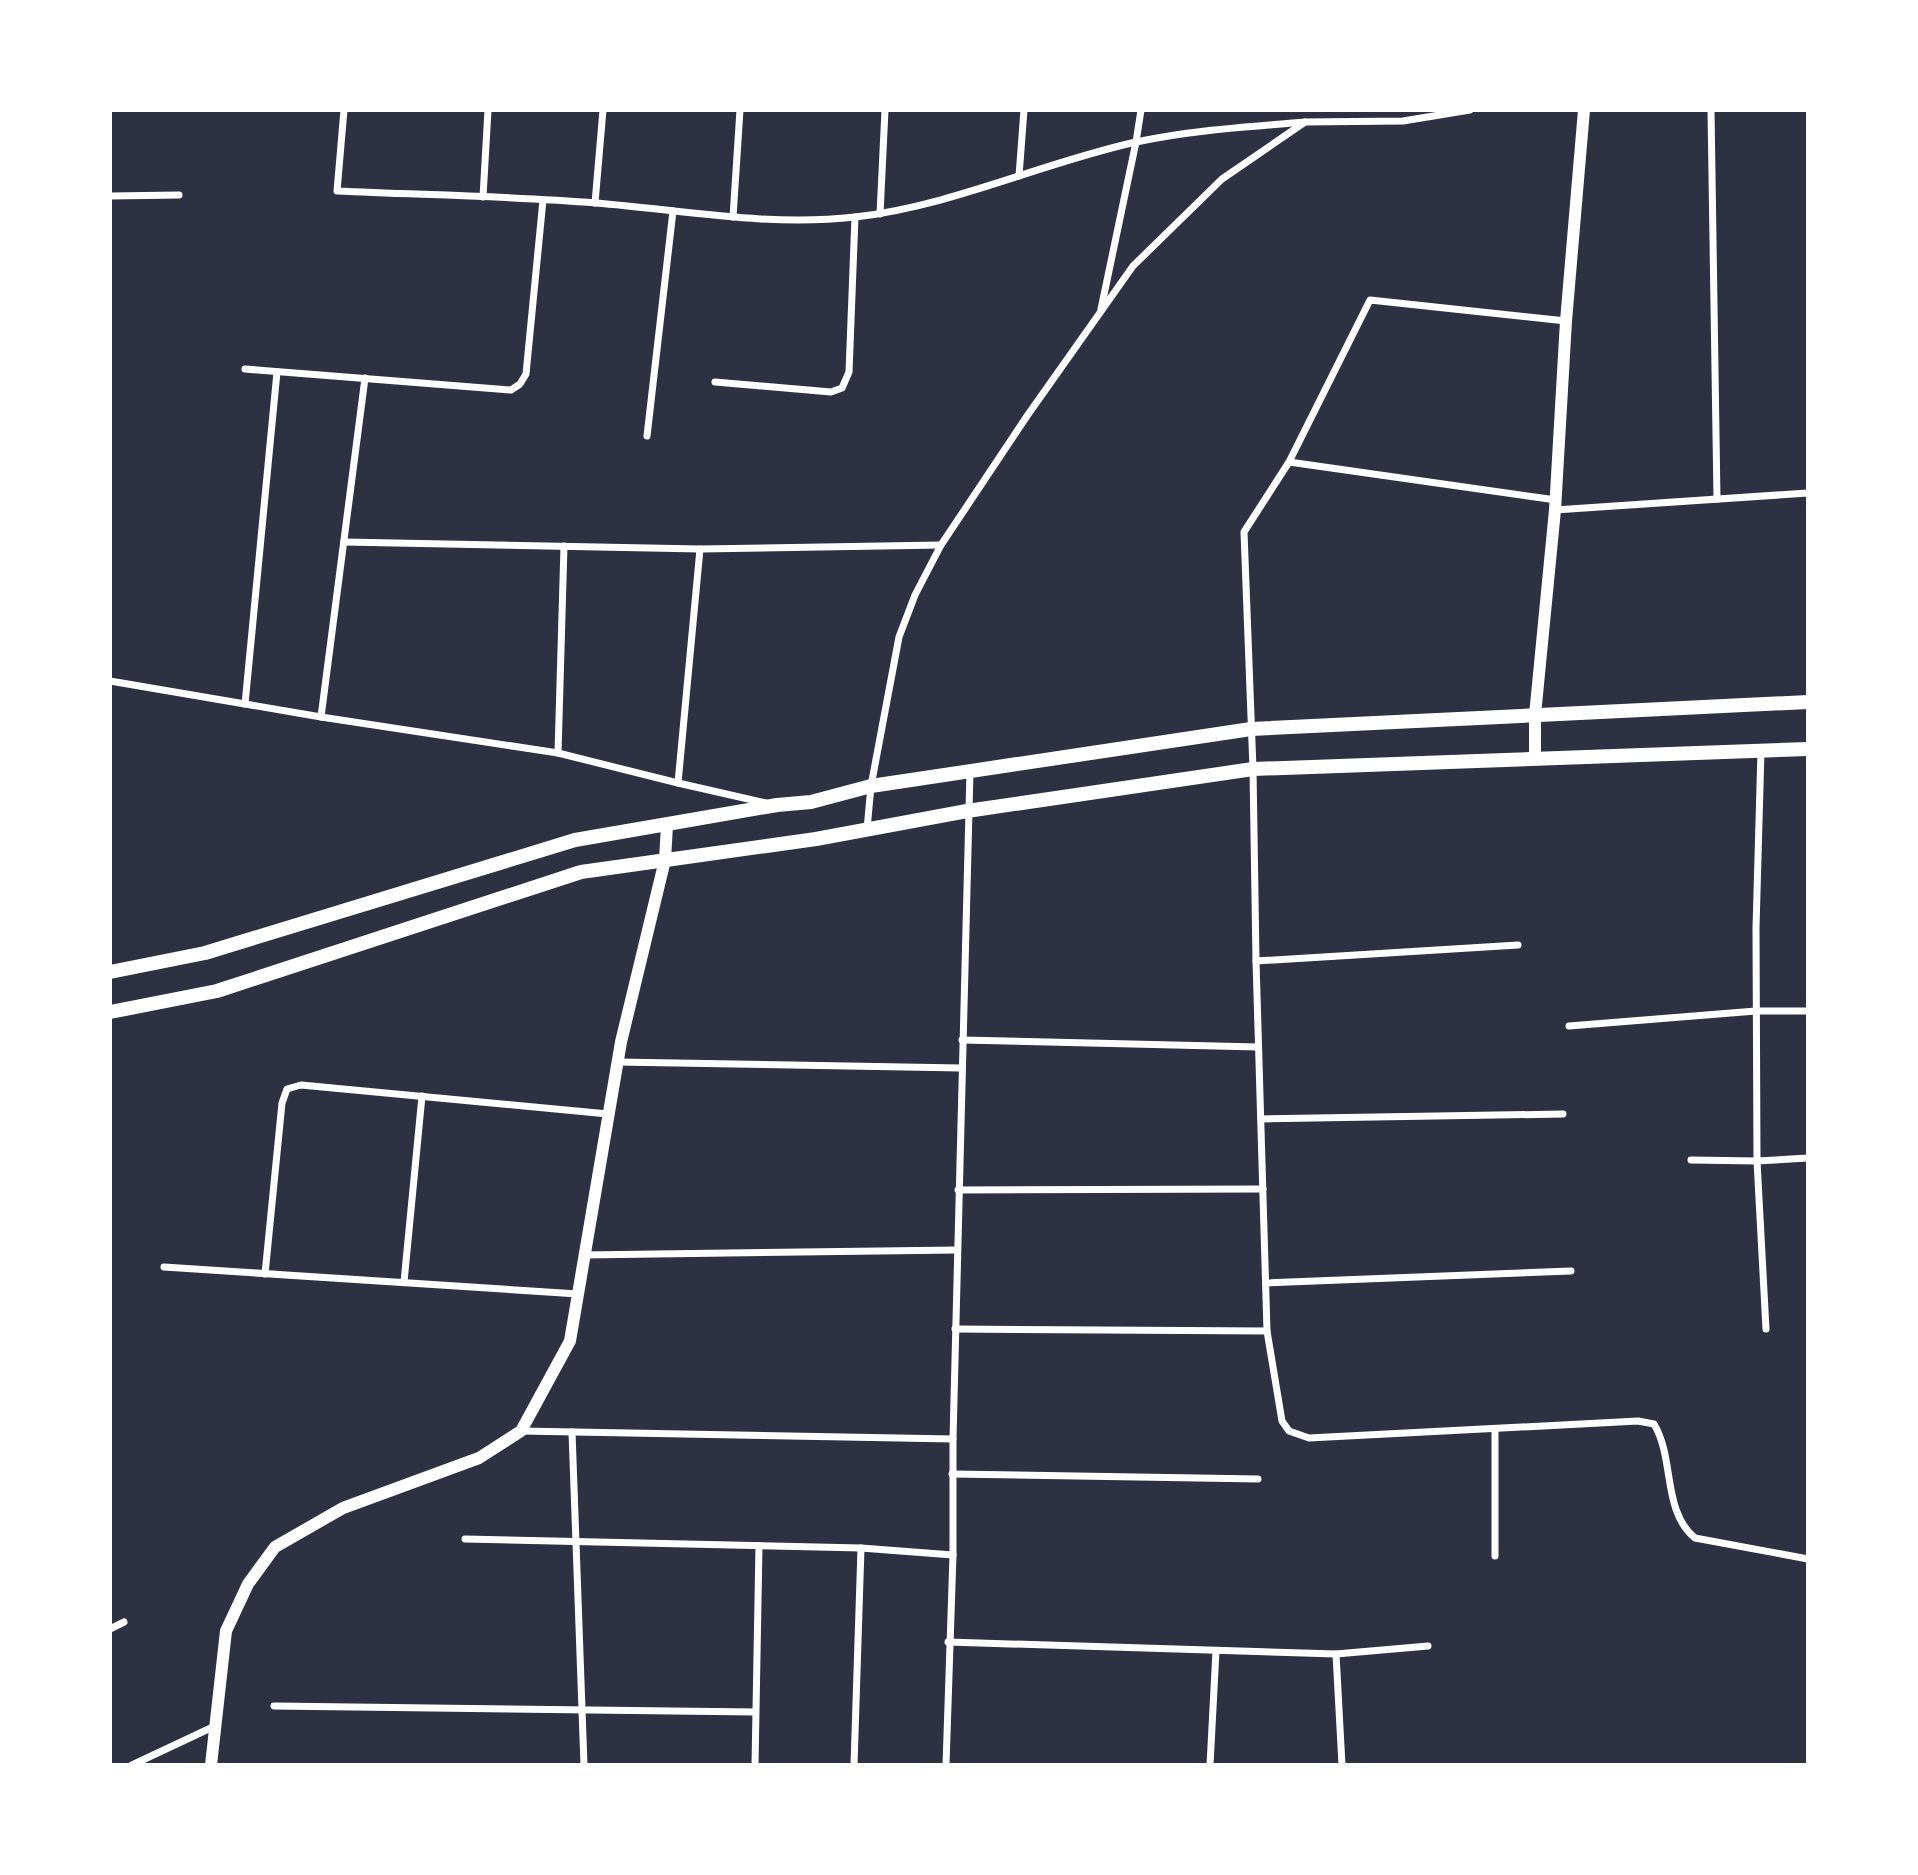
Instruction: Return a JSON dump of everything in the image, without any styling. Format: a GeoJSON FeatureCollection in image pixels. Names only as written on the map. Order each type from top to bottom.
{"type":"FeatureCollection","features":[{"type":"Feature","properties":{"kind":"main road"},"geometry":{"type":"LineString","coordinates":[[110,972],[205,953],[575,841],[777,805],[811,802],[871,786],[1251,729],[1808,702]]}},
{"type":"Feature","properties":{"kind":"main road"},"geometry":{"type":"LineString","coordinates":[[110,1012],[217,991],[581,872],[816,839],[967,811],[1253,769],[1808,749]]}},
{"type":"Feature","properties":{"kind":"street"},"geometry":{"type":"LineString","coordinates":[[344,110],[337,191],[595,203],[792,221],[855,218],[953,198],[1136,142],[1204,130],[1305,122],[1403,121],[1470,110]]}},
{"type":"Feature","properties":{"kind":"street"},"geometry":{"type":"LineString","coordinates":[[483,198],[488,110]]}},
{"type":"Feature","properties":{"kind":"street"},"geometry":{"type":"LineString","coordinates":[[595,203],[603,110]]}},
{"type":"Feature","properties":{"kind":"street"},"geometry":{"type":"LineString","coordinates":[[733,217],[740,110]]}},
{"type":"Feature","properties":{"kind":"street"},"geometry":{"type":"LineString","coordinates":[[880,214],[886,110]]}},
{"type":"Feature","properties":{"kind":"street"},"geometry":{"type":"LineString","coordinates":[[1019,176],[1024,110]]}},
{"type":"Feature","properties":{"kind":"street"},"geometry":{"type":"LineString","coordinates":[[1101,312],[1141,110]]}},
{"type":"Feature","properties":{"kind":"street"},"geometry":{"type":"LineString","coordinates":[[1535,759],[1535,715],[1555,505],[1566,321],[1584,110]]}},
{"type":"Feature","properties":{"kind":"street"},"geometry":{"type":"LineString","coordinates":[[1711,110],[1717,499]]}},
{"type":"Feature","properties":{"kind":"street"},"geometry":{"type":"LineString","coordinates":[[867,829],[871,786],[899,637],[915,595],[940,545],[1133,266],[1222,179],[1305,122]]}},
{"type":"Feature","properties":{"kind":"street"},"geometry":{"type":"LineString","coordinates":[[110,196],[179,195]]}},
{"type":"Feature","properties":{"kind":"street"},"geometry":{"type":"LineString","coordinates":[[245,369],[511,390],[520,384],[526,374],[543,200]]}},
{"type":"Feature","properties":{"kind":"street"},"geometry":{"type":"LineString","coordinates":[[647,436],[673,211]]}},
{"type":"Feature","properties":{"kind":"street"},"geometry":{"type":"LineString","coordinates":[[715,382],[831,392],[842,388],[849,372],[855,218]]}},
{"type":"Feature","properties":{"kind":"street"},"geometry":{"type":"LineString","coordinates":[[1566,321],[1370,300],[1289,462],[1244,532],[1253,769],[1267,1331],[1282,1421],[1289,1431],[1309,1438],[1638,1421],[1654,1424],[1661,1437],[1678,1518],[1685,1530],[1695,1538],[1808,1559]]}},
{"type":"Feature","properties":{"kind":"street"},"geometry":{"type":"LineString","coordinates":[[245,704],[277,372]]}},
{"type":"Feature","properties":{"kind":"street"},"geometry":{"type":"LineString","coordinates":[[321,717],[365,378]]}},
{"type":"Feature","properties":{"kind":"street"},"geometry":{"type":"LineString","coordinates":[[1289,462],[1555,505],[1808,493]]}},
{"type":"Feature","properties":{"kind":"street"},"geometry":{"type":"LineString","coordinates":[[344,542],[701,549],[940,545]]}},
{"type":"Feature","properties":{"kind":"street"},"geometry":{"type":"LineString","coordinates":[[558,753],[564,546]]}},
{"type":"Feature","properties":{"kind":"street"},"geometry":{"type":"LineString","coordinates":[[678,783],[701,549]]}},
{"type":"Feature","properties":{"kind":"street"},"geometry":{"type":"LineString","coordinates":[[110,681],[558,753],[777,805]]}},
{"type":"Feature","properties":{"kind":"street"},"geometry":{"type":"LineString","coordinates":[[1761,750],[1756,1011],[1758,1161],[1766,1329]]}},
{"type":"Feature","properties":{"kind":"street"},"geometry":{"type":"LineString","coordinates":[[946,1765],[970,771]]}},
{"type":"Feature","properties":{"kind":"street"},"geometry":{"type":"LineString","coordinates":[[211,1765],[226,1631],[248,1584],[275,1547],[343,1508],[479,1458],[521,1431],[570,1342],[617,1062],[665,860],[667,825]]}},
{"type":"Feature","properties":{"kind":"street"},"geometry":{"type":"LineString","coordinates":[[1256,961],[1518,944]]}},
{"type":"Feature","properties":{"kind":"street"},"geometry":{"type":"LineString","coordinates":[[1569,1026],[1756,1011],[1808,1011]]}},
{"type":"Feature","properties":{"kind":"street"},"geometry":{"type":"LineString","coordinates":[[962,1040],[1258,1047]]}},
{"type":"Feature","properties":{"kind":"street"},"geometry":{"type":"LineString","coordinates":[[617,1062],[961,1068]]}},
{"type":"Feature","properties":{"kind":"street"},"geometry":{"type":"LineString","coordinates":[[265,1274],[282,1103],[288,1089],[301,1085],[608,1114]]}},
{"type":"Feature","properties":{"kind":"street"},"geometry":{"type":"LineString","coordinates":[[404,1282],[422,1096]]}},
{"type":"Feature","properties":{"kind":"street"},"geometry":{"type":"LineString","coordinates":[[1261,1119],[1563,1114]]}},
{"type":"Feature","properties":{"kind":"street"},"geometry":{"type":"LineString","coordinates":[[1691,1160],[1758,1161],[1808,1158]]}},
{"type":"Feature","properties":{"kind":"street"},"geometry":{"type":"LineString","coordinates":[[958,1190],[1263,1189]]}},
{"type":"Feature","properties":{"kind":"street"},"geometry":{"type":"LineString","coordinates":[[584,1255],[957,1250]]}},
{"type":"Feature","properties":{"kind":"street"},"geometry":{"type":"LineString","coordinates":[[164,1267],[578,1294]]}},
{"type":"Feature","properties":{"kind":"street"},"geometry":{"type":"LineString","coordinates":[[1266,1283],[1572,1271]]}},
{"type":"Feature","properties":{"kind":"street"},"geometry":{"type":"LineString","coordinates":[[955,1329],[1267,1331]]}},
{"type":"Feature","properties":{"kind":"street"},"geometry":{"type":"LineString","coordinates":[[1495,1429],[1495,1556]]}},
{"type":"Feature","properties":{"kind":"street"},"geometry":{"type":"LineString","coordinates":[[521,1431],[953,1439]]}},
{"type":"Feature","properties":{"kind":"street"},"geometry":{"type":"LineString","coordinates":[[572,1432],[584,1765]]}},
{"type":"Feature","properties":{"kind":"street"},"geometry":{"type":"LineString","coordinates":[[952,1474],[1258,1479]]}},
{"type":"Feature","properties":{"kind":"street"},"geometry":{"type":"LineString","coordinates":[[465,1539],[862,1548],[953,1555]]}},
{"type":"Feature","properties":{"kind":"street"},"geometry":{"type":"LineString","coordinates":[[754,1765],[759,1546]]}},
{"type":"Feature","properties":{"kind":"street"},"geometry":{"type":"LineString","coordinates":[[854,1765],[862,1548]]}},
{"type":"Feature","properties":{"kind":"street"},"geometry":{"type":"LineString","coordinates":[[110,1629],[124,1622]]}},
{"type":"Feature","properties":{"kind":"street"},"geometry":{"type":"LineString","coordinates":[[948,1642],[1336,1654],[1428,1646]]}},
{"type":"Feature","properties":{"kind":"street"},"geometry":{"type":"LineString","coordinates":[[1210,1765],[1216,1651]]}},
{"type":"Feature","properties":{"kind":"street"},"geometry":{"type":"LineString","coordinates":[[1336,1654],[1342,1765]]}},
{"type":"Feature","properties":{"kind":"street"},"geometry":{"type":"LineString","coordinates":[[274,1706],[755,1712]]}},
{"type":"Feature","properties":{"kind":"street"},"geometry":{"type":"LineString","coordinates":[[132,1765],[215,1726]]}}]}
